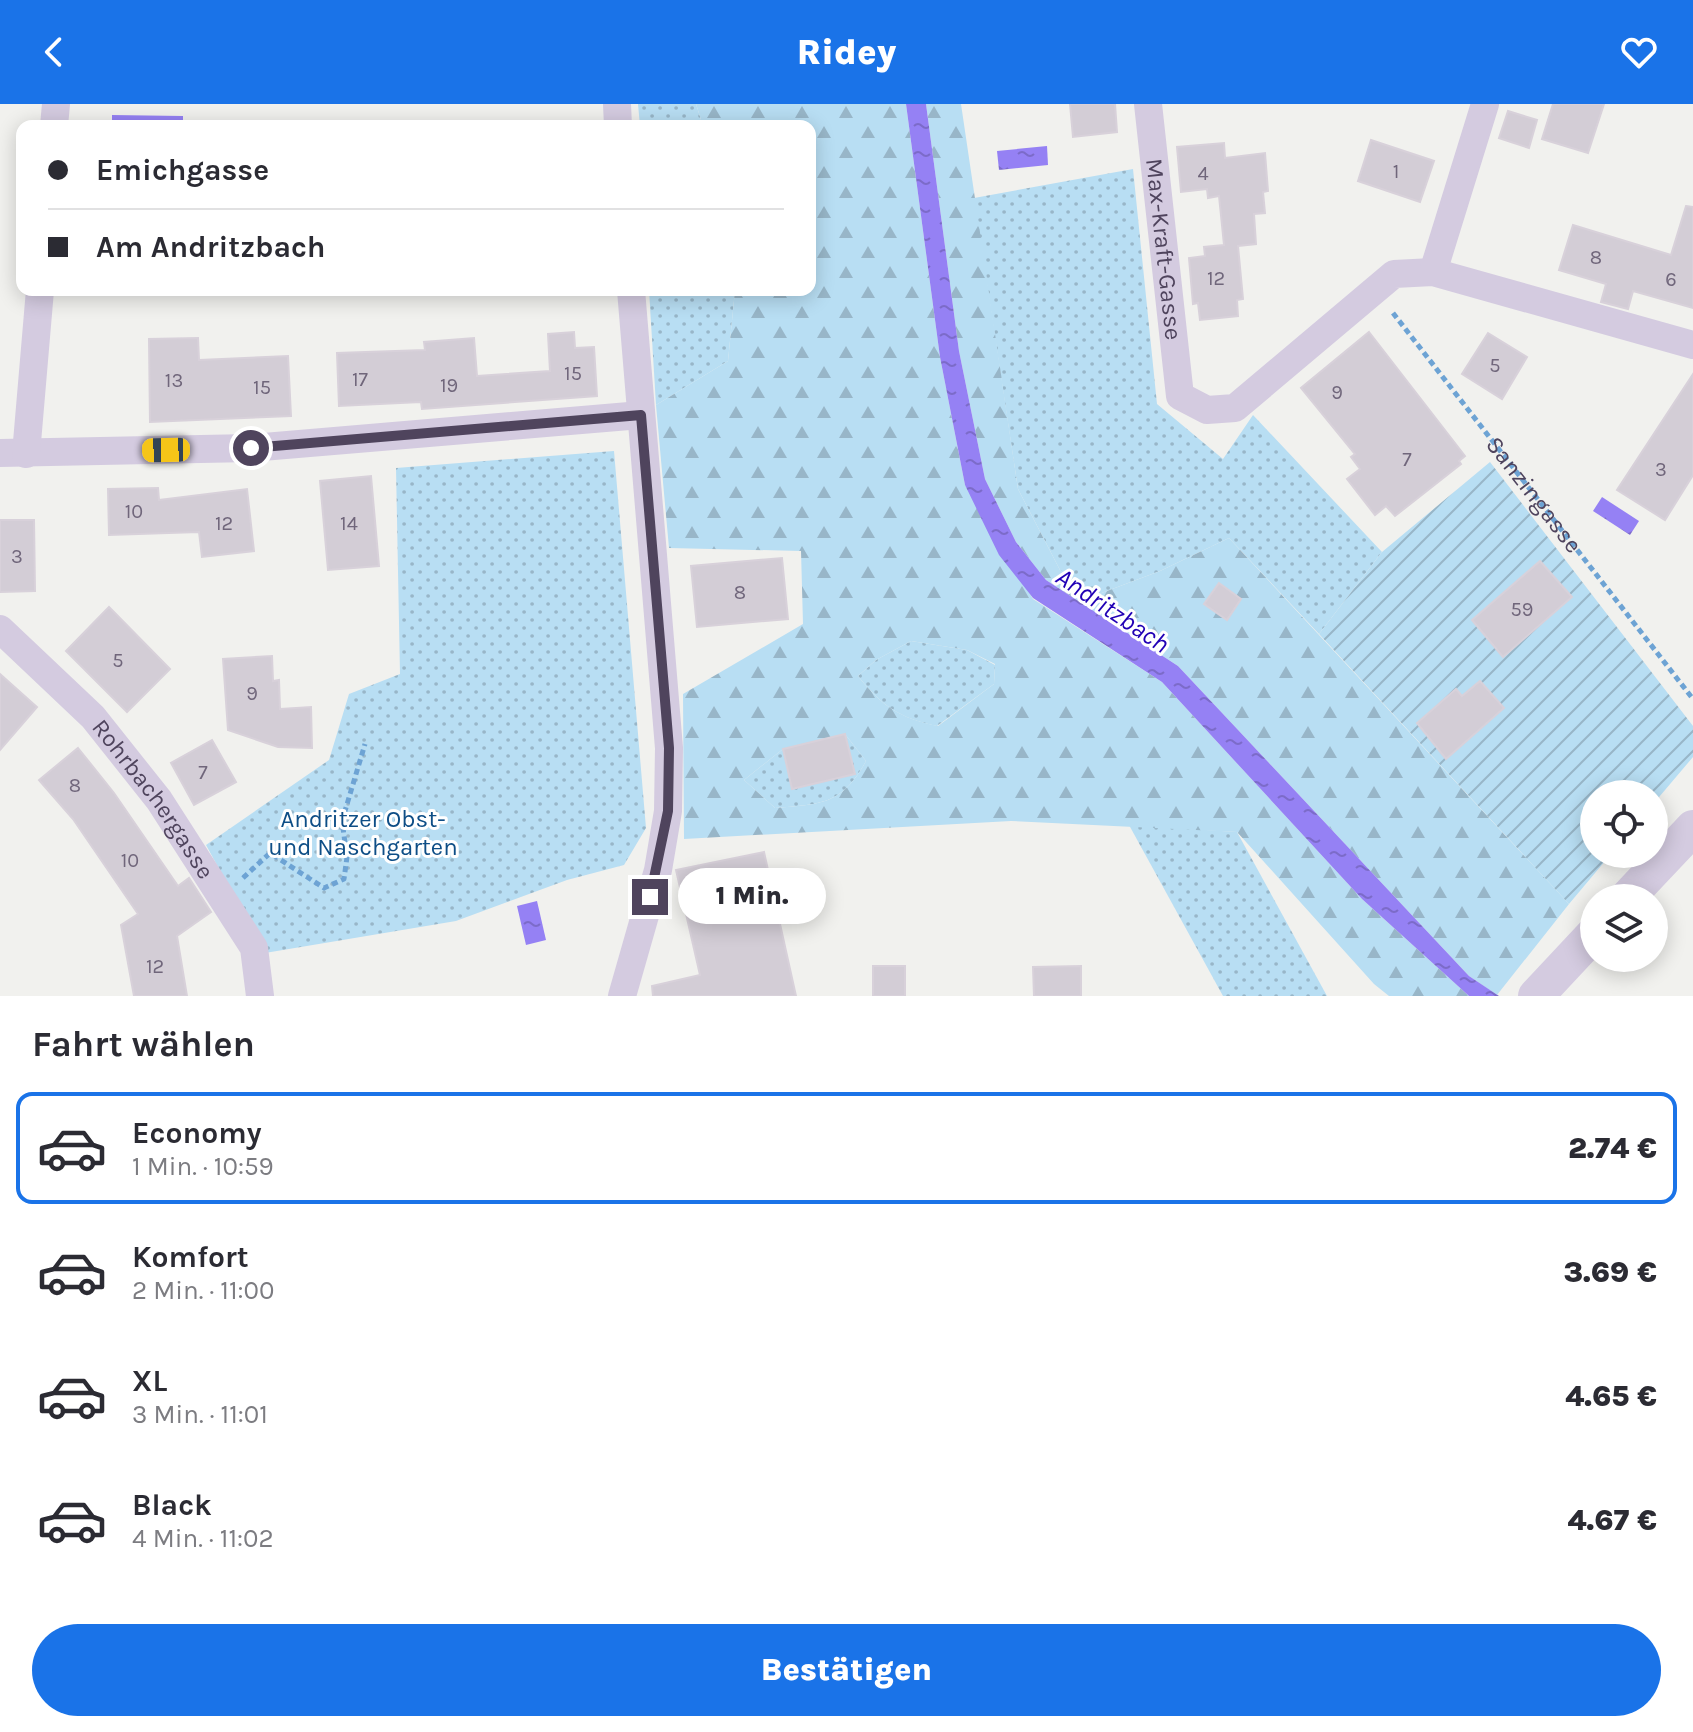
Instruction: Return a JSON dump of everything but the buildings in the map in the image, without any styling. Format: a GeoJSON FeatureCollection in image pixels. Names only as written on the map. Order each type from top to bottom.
{"type":"FeatureCollection","features":[{"type":"Feature","properties":{"kind":"street","name":"Max-Kraft-Gasse"},"geometry":{"type":"LineString","coordinates":[[1148,104],[1180,396],[1207,410],[1235,408],[1375,290]]}},
{"type":"Feature","properties":{"kind":"street"},"geometry":{"type":"LineString","coordinates":[[1433,272],[1485,104]]}},
{"type":"Feature","properties":{"kind":"street"},"geometry":{"type":"LineString","coordinates":[[1375,290],[1394,274],[1433,272],[1693,345]]}},
{"type":"Feature","properties":{"kind":"street"},"geometry":{"type":"LineString","coordinates":[[39,296],[13,453],[251,448],[641,415]]}},
{"type":"Feature","properties":{"kind":"street"},"geometry":{"type":"LineString","coordinates":[[622,996],[658,870],[668,811],[669,748],[631,296]]}},
{"type":"Feature","properties":{"kind":"street","name":"Rohrbachergasse"},"geometry":{"type":"LineString","coordinates":[[0,629],[93,717],[159,800],[254,948],[260,996]]}},
{"type":"Feature","properties":{"kind":"street"},"geometry":{"type":"LineString","coordinates":[[1640,884],[1693,828]]}},
{"type":"Feature","properties":{"kind":"street"},"geometry":{"type":"LineString","coordinates":[[1536,996],[1580,949]]}},
{"type":"Feature","properties":{"kind":"path","name":"Sanzingasse"},"geometry":{"type":"LineString","coordinates":[[1375,290],[1693,699]]}},
{"type":"Feature","properties":{"kind":"path"},"geometry":{"type":"LineString","coordinates":[[221,898],[270,853],[324,888],[344,879],[347,857],[342,821],[365,744]]}},
{"type":"Feature","properties":{"kind":"green space"},"geometry":{"type":"Polygon","coordinates":[[[638,104],[696,104],[701,120],[639,120],[638,104]]]}},
{"type":"Feature","properties":{"kind":"green space"},"geometry":{"type":"Polygon","coordinates":[[[696,104],[906,104],[940,357],[965,485],[1033,599],[1162,682],[1362,899],[1469,996],[1389,996],[1374,984],[1237,832],[1011,821],[684,839],[683,694],[803,624],[801,551],[669,548],[656,405],[728,361],[734,296],[816,296],[816,120],[701,120],[696,104]],[[911,641],[876,660],[858,676],[892,709],[912,719],[938,726],[994,684],[995,664],[967,650],[911,641]],[[845,734],[783,749],[744,780],[775,808],[818,803],[839,794],[866,761],[845,734]]]}},
{"type":"Feature","properties":{"kind":"green space"},"geometry":{"type":"Polygon","coordinates":[[[926,104],[961,104],[1018,489],[1060,570],[1091,597],[1160,571],[1229,538],[1569,904],[1497,995],[1469,976],[1178,666],[1046,580],[1016,542],[985,479],[959,351],[926,104]]]}},
{"type":"Feature","properties":{"kind":"green space"},"geometry":{"type":"Polygon","coordinates":[[[1133,169],[1157,404],[1223,459],[1253,415],[1382,552],[1319,634],[1229,538],[1160,571],[1091,597],[1060,570],[1018,489],[974,198],[1133,169]]]}},
{"type":"Feature","properties":{"kind":"green space"},"geometry":{"type":"Polygon","coordinates":[[[649,296],[734,296],[728,361],[656,405],[649,296]]]}},
{"type":"Feature","properties":{"kind":"green space","name":"Andritzer Obst- und Naschgarten"},"geometry":{"type":"Polygon","coordinates":[[[614,451],[646,828],[624,865],[567,880],[456,921],[265,953],[206,845],[329,760],[349,694],[400,674],[396,468],[614,451]]]}},
{"type":"Feature","properties":{"kind":"green space"},"geometry":{"type":"Polygon","coordinates":[[[1490,462],[1693,726],[1693,757],[1668,786],[1668,780],[1580,780],[1580,868],[1599,868],[1586,884],[1580,884],[1580,891],[1569,904],[1319,634],[1382,552],[1490,462]]]}},
{"type":"Feature","properties":{"kind":"green space"},"geometry":{"type":"Polygon","coordinates":[[[911,641],[967,650],[995,665],[994,684],[937,726],[902,715],[884,703],[858,676],[876,660],[911,641]]]}},
{"type":"Feature","properties":{"kind":"green space"},"geometry":{"type":"Polygon","coordinates":[[[845,734],[866,761],[848,786],[829,800],[775,808],[744,780],[783,749],[845,734]]]}},
{"type":"Feature","properties":{"kind":"green space"},"geometry":{"type":"Polygon","coordinates":[[[1129,825],[1237,832],[1327,996],[1223,996],[1129,825]]]}},
{"type":"Feature","properties":{"kind":"water"},"geometry":{"type":"Polygon","coordinates":[[[906,104],[926,104],[959,351],[985,479],[1016,542],[1046,580],[1178,666],[1469,976],[1499,996],[1469,996],[1362,899],[1162,682],[1033,598],[999,555],[965,485],[940,357],[906,104]]]}},
{"type":"Feature","properties":{"kind":"water"},"geometry":{"type":"Polygon","coordinates":[[[112,115],[183,116],[183,120],[112,120],[112,115]]]}},
{"type":"Feature","properties":{"kind":"water"},"geometry":{"type":"Polygon","coordinates":[[[1047,146],[1048,165],[999,170],[997,151],[1047,146]]]}},
{"type":"Feature","properties":{"kind":"water"},"geometry":{"type":"Polygon","coordinates":[[[1602,497],[1639,521],[1630,535],[1593,511],[1602,497]]]}},
{"type":"Feature","properties":{"kind":"water"},"geometry":{"type":"Polygon","coordinates":[[[537,901],[546,940],[526,945],[517,906],[537,901]]]}},
{"type":"Feature","properties":{"kind":"route"},"geometry":{"type":"LineString","coordinates":[[251,448],[641,415],[669,748],[668,811],[650,897]]}},
{"type":"Feature","properties":{"kind":"water label","name":"Andritzbach"},"geometry":{"type":"Point","coordinates":[1113,610]}}]}
